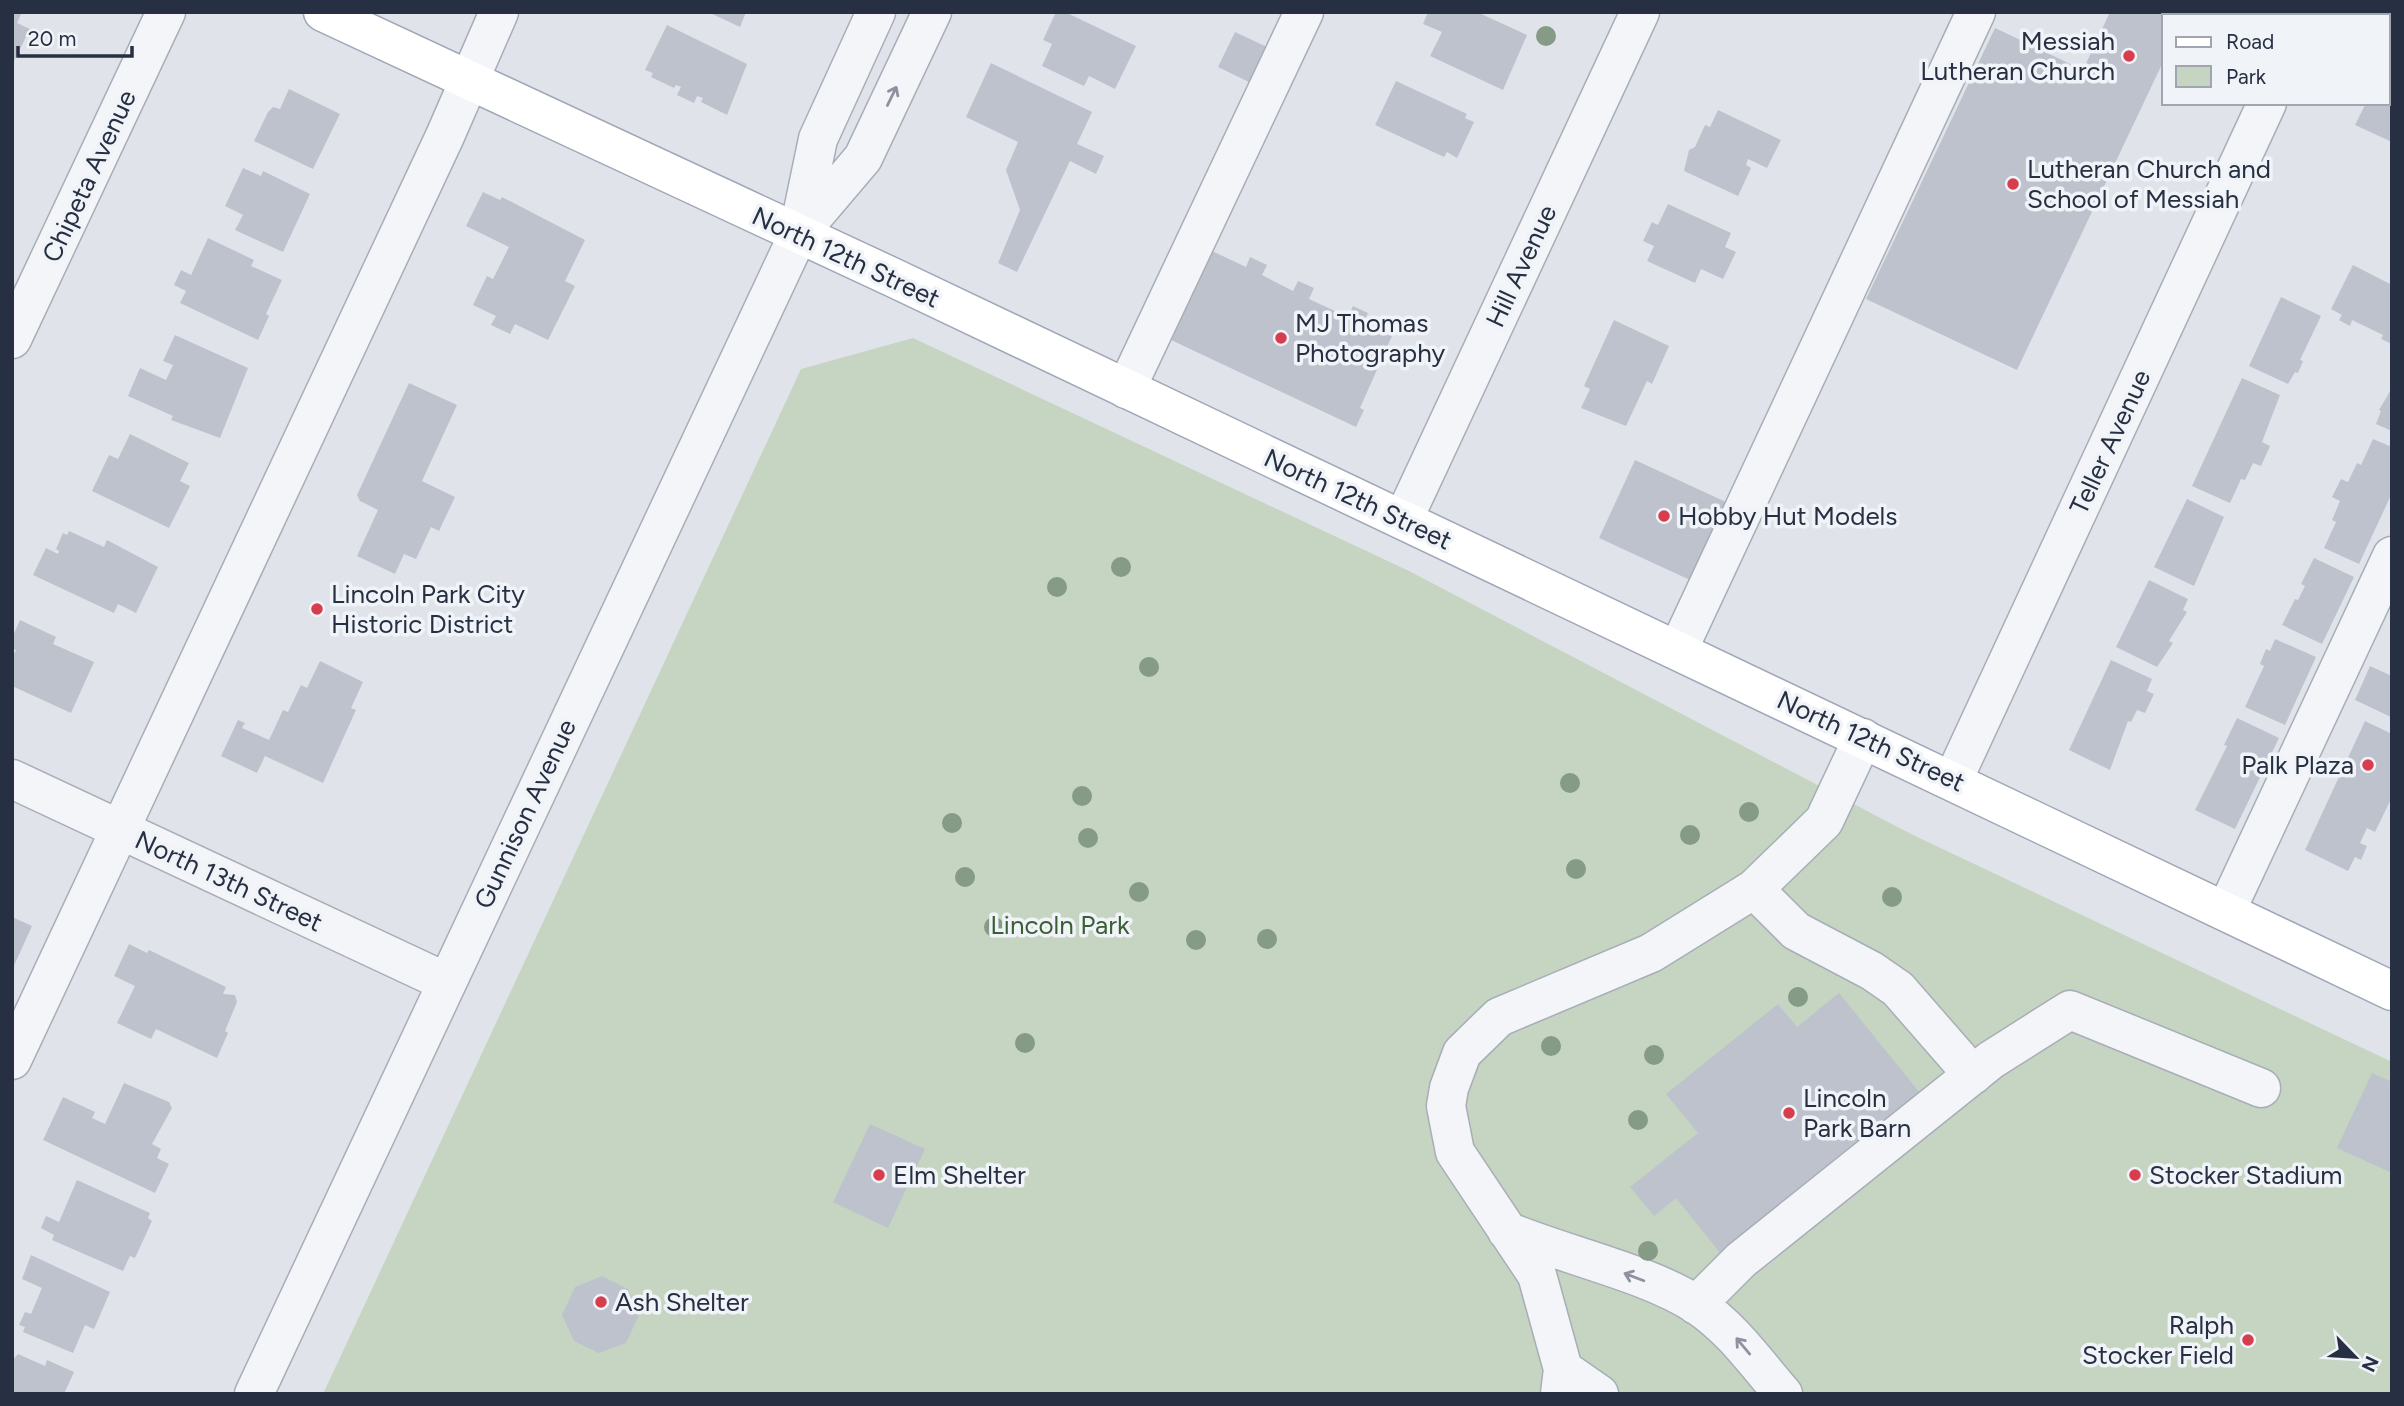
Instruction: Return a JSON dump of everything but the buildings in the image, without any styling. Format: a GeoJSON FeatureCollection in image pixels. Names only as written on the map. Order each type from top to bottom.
{"type":"FeatureCollection","features":[{"type":"Feature","properties":{"kind":"main road","name":"North 12th Street"},"geometry":{"type":"LineString","coordinates":[[323,12],[1126,389],[2392,990]]}},
{"type":"Feature","properties":{"kind":"street","name":"Chipeta Avenue"},"geometry":{"type":"LineString","coordinates":[[12,339],[166,12]]}},
{"type":"Feature","properties":{"kind":"street"},"geometry":{"type":"LineString","coordinates":[[12,1060],[445,136],[467,80],[499,12]]}},
{"type":"Feature","properties":{"kind":"street","name":"Gunnison Avenue"},"geometry":{"type":"LineString","coordinates":[[254,1394],[798,235],[818,139],[876,12]]}},
{"type":"Feature","properties":{"kind":"street","name":"Gunnison Avenue"},"geometry":{"type":"LineString","coordinates":[[798,235],[863,158],[932,12]]}},
{"type":"Feature","properties":{"kind":"street"},"geometry":{"type":"LineString","coordinates":[[1126,389],[1304,12]]}},
{"type":"Feature","properties":{"kind":"street","name":"Hill Avenue"},"geometry":{"type":"LineString","coordinates":[[1403,520],[1640,12]]}},
{"type":"Feature","properties":{"kind":"street"},"geometry":{"type":"LineString","coordinates":[[1678,650],[1976,12]]}},
{"type":"Feature","properties":{"kind":"street","name":"Teller Avenue"},"geometry":{"type":"LineString","coordinates":[[1953,780],[2266,105]]}},
{"type":"Feature","properties":{"kind":"street"},"geometry":{"type":"LineString","coordinates":[[2226,911],[2392,556]]}},
{"type":"Feature","properties":{"kind":"street"},"geometry":{"type":"LineString","coordinates":[[1600,1394],[1561,1381],[1537,1275],[1455,1152],[1446,1107],[1448,1088],[1462,1053],[1499,1017],[1651,953],[1754,889],[1824,821],[1863,738]]}},
{"type":"Feature","properties":{"kind":"street","name":"North 13th Street"},"geometry":{"type":"LineString","coordinates":[[12,779],[446,982]]}},
{"type":"Feature","properties":{"kind":"street"},"geometry":{"type":"LineString","coordinates":[[1754,889],[1796,931],[1872,971],[1898,989],[1972,1075]]}},
{"type":"Feature","properties":{"kind":"street"},"geometry":{"type":"LineString","coordinates":[[1696,1304],[1741,1260],[1972,1075],[2070,1010],[2261,1088]]}},
{"type":"Feature","properties":{"kind":"street"},"geometry":{"type":"LineString","coordinates":[[1507,1231],[1652,1284],[1696,1304],[1734,1336],[1783,1394]]}},
{"type":"Feature","properties":{"kind":"green space","name":"Lincoln Park"},"geometry":{"type":"Polygon","coordinates":[[[913,338],[1409,571],[1911,834],[2392,1062],[2392,1394],[323,1394],[801,369],[913,338]]]}},
{"type":"Feature","properties":{"kind":"place","name":"Messiah Lutheran Church"},"geometry":{"type":"Point","coordinates":[2129,56]}},
{"type":"Feature","properties":{"kind":"place","name":"Lutheran Church and School of Messiah"},"geometry":{"type":"Point","coordinates":[2013,184]}},
{"type":"Feature","properties":{"kind":"place","name":"MJ Thomas Photography"},"geometry":{"type":"Point","coordinates":[1281,338]}},
{"type":"Feature","properties":{"kind":"place","name":"Hobby Hut Models"},"geometry":{"type":"Point","coordinates":[1664,516]}},
{"type":"Feature","properties":{"kind":"place","name":"Lincoln Park City Historic District"},"geometry":{"type":"Point","coordinates":[317,609]}},
{"type":"Feature","properties":{"kind":"place","name":"Palk Plaza"},"geometry":{"type":"Point","coordinates":[2368,765]}},
{"type":"Feature","properties":{"kind":"place","name":"Lincoln Park Barn"},"geometry":{"type":"Point","coordinates":[1789,1113]}},
{"type":"Feature","properties":{"kind":"place","name":"Elm Shelter"},"geometry":{"type":"Point","coordinates":[879,1175]}},
{"type":"Feature","properties":{"kind":"place","name":"Stocker Stadium"},"geometry":{"type":"Point","coordinates":[2135,1175]}},
{"type":"Feature","properties":{"kind":"place","name":"Ash Shelter"},"geometry":{"type":"Point","coordinates":[601,1302]}},
{"type":"Feature","properties":{"kind":"place","name":"Ralph Stocker Field"},"geometry":{"type":"Point","coordinates":[2248,1340]}}]}
